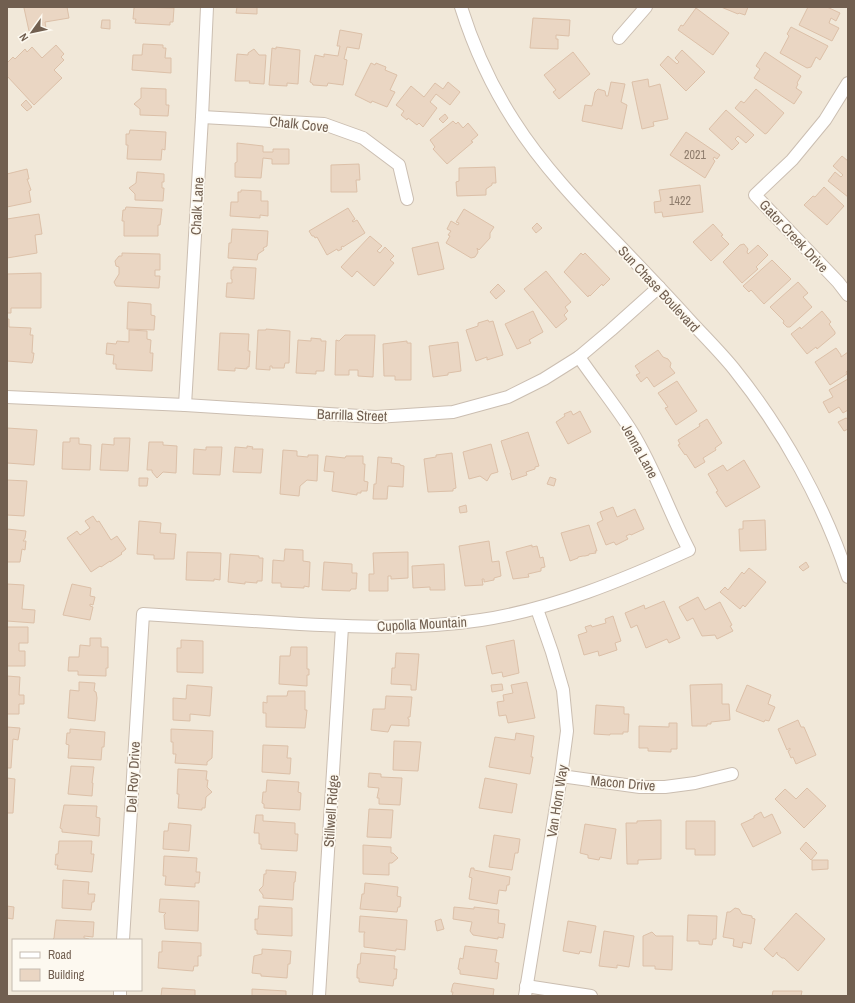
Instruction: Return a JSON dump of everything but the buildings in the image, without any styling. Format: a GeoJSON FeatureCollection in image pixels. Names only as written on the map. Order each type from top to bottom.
{"type":"FeatureCollection","features":[{"type":"Feature","properties":{"kind":"street","name":"Chalk Lane"},"geometry":{"type":"LineString","coordinates":[[185,405],[207,7]]}},
{"type":"Feature","properties":{"kind":"street","name":"Sun Chase Boulevard"},"geometry":{"type":"LineString","coordinates":[[461,7],[466,23],[488,74],[514,121],[547,167],[734,369],[775,425],[813,492],[845,557],[848,577]]}},
{"type":"Feature","properties":{"kind":"street"},"geometry":{"type":"LineString","coordinates":[[619,38],[646,7]]}},
{"type":"Feature","properties":{"kind":"street","name":"Gator Creek Drive"},"geometry":{"type":"LineString","coordinates":[[848,83],[825,120],[792,160],[755,195],[838,282],[848,295]]}},
{"type":"Feature","properties":{"kind":"street","name":"Chalk Cove"},"geometry":{"type":"LineString","coordinates":[[202,117],[324,124],[363,138],[399,165],[406,199]]}},
{"type":"Feature","properties":{"kind":"street","name":"Barrilla Street"},"geometry":{"type":"LineString","coordinates":[[7,397],[185,405],[376,418],[454,412],[508,397],[544,379],[579,357],[659,287]]}},
{"type":"Feature","properties":{"kind":"street","name":"Jenna Lane"},"geometry":{"type":"LineString","coordinates":[[579,357],[632,433],[649,464],[689,550]]}},
{"type":"Feature","properties":{"kind":"street","name":"Cupolla Mountain"},"geometry":{"type":"LineString","coordinates":[[143,614],[342,627],[429,627],[482,620],[537,609],[599,588],[689,550]]}},
{"type":"Feature","properties":{"kind":"street","name":"Van Horn Way"},"geometry":{"type":"LineString","coordinates":[[526,991],[567,731],[562,690],[552,652],[537,609]]}},
{"type":"Feature","properties":{"kind":"street","name":"Del Roy Drive"},"geometry":{"type":"LineString","coordinates":[[123,939],[143,614]]}},
{"type":"Feature","properties":{"kind":"street","name":"Stillwell Ridge"},"geometry":{"type":"LineString","coordinates":[[320,996],[342,627]]}},
{"type":"Feature","properties":{"kind":"street","name":"Macon Drive"},"geometry":{"type":"LineString","coordinates":[[561,776],[640,787],[665,787],[695,783],[732,774]]}},
{"type":"Feature","properties":{"kind":"street"},"geometry":{"type":"LineString","coordinates":[[526,991],[592,996]]}},
{"type":"Feature","properties":{"kind":"shaded area"},"geometry":{"type":"Polygon","coordinates":[[[7,7],[848,7],[848,996],[7,996],[7,7]]]}}]}
